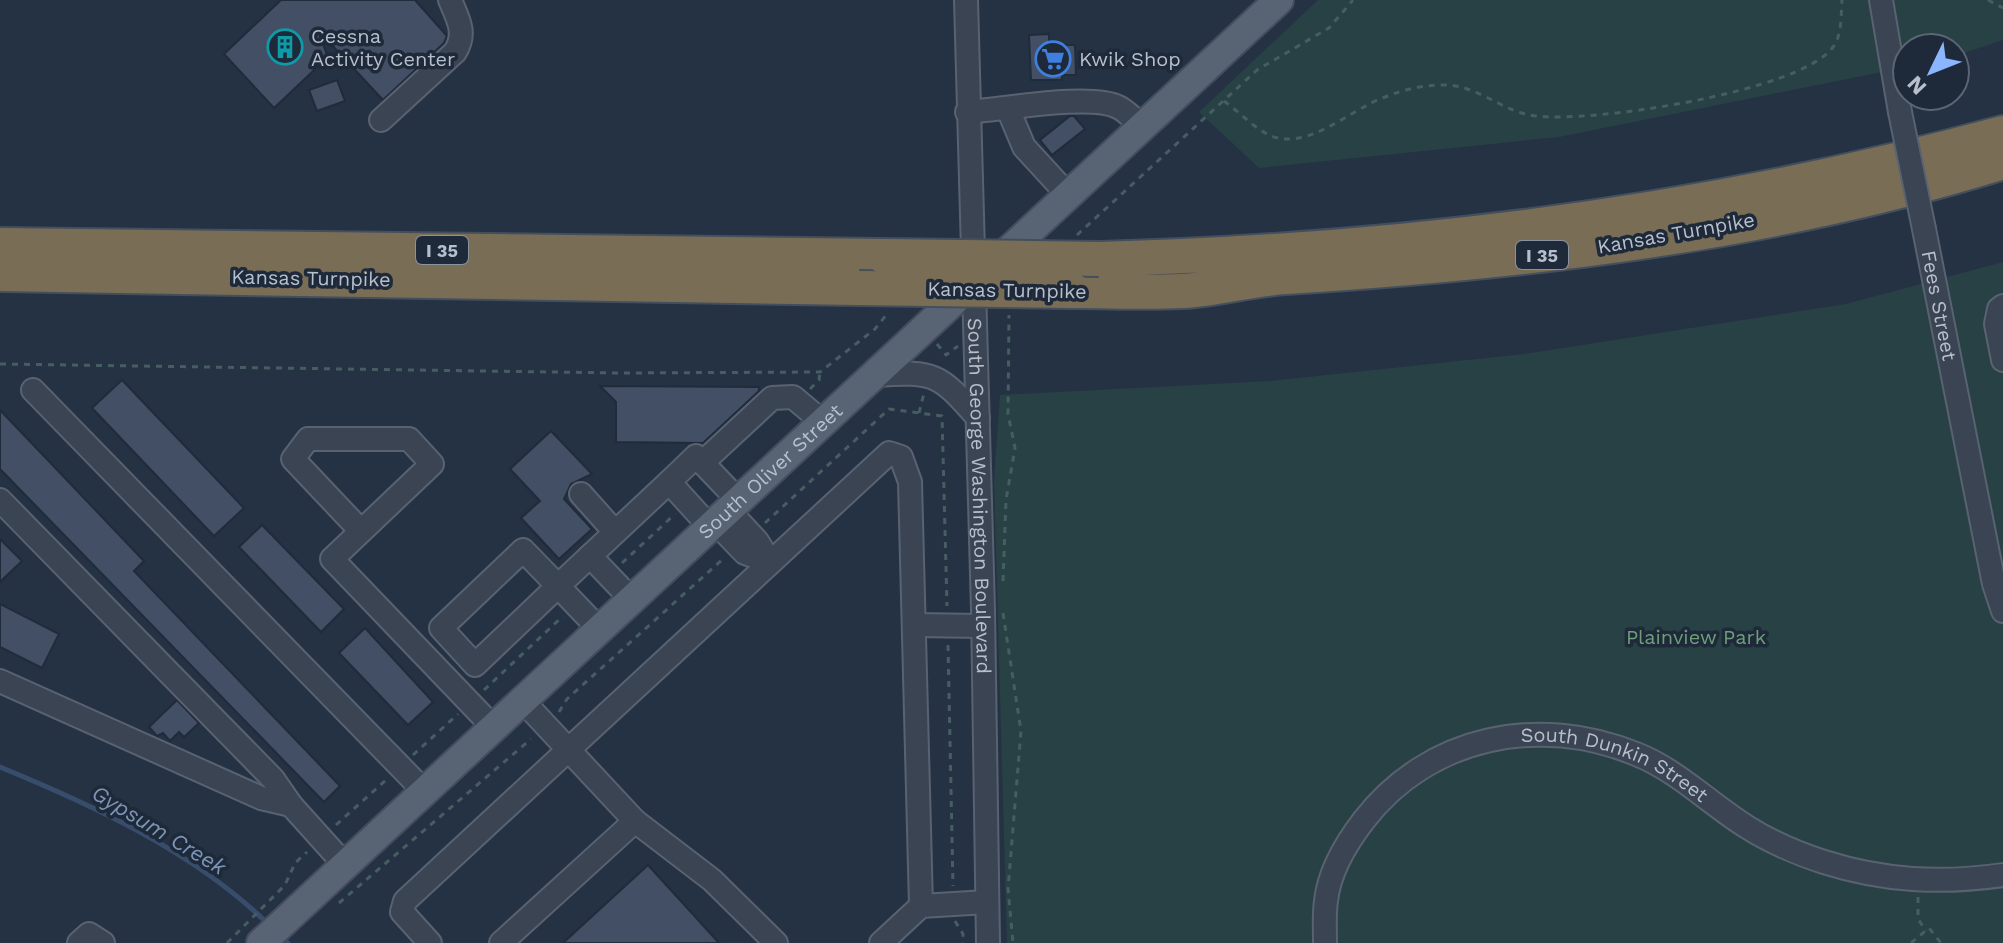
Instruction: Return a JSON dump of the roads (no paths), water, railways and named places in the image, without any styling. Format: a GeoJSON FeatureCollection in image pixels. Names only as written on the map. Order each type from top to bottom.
{"type":"FeatureCollection","features":[{"type":"Feature","properties":{"kind":"highway","name":"Kansas Turnpike"},"geometry":{"type":"LineString","coordinates":[[0,245],[883,256],[1087,248],[1192,256],[1507,230],[1788,185],[2003,133]]}},
{"type":"Feature","properties":{"kind":"highway","name":"Kansas Turnpike"},"geometry":{"type":"LineString","coordinates":[[0,274],[1185,291],[1281,277],[1497,261],[1746,222],[1866,197],[2003,162]]}},
{"type":"Feature","properties":{"kind":"main road","name":"South Oliver Street"},"geometry":{"type":"LineString","coordinates":[[261,943],[286,903],[345,865],[1279,0]]}},
{"type":"Feature","properties":{"kind":"street"},"geometry":{"type":"LineString","coordinates":[[381,120],[455,52],[462,41],[462,27],[450,0]]}},
{"type":"Feature","properties":{"kind":"street","name":"South George Washington Boulevard"},"geometry":{"type":"LineString","coordinates":[[966,0],[988,943]]}},
{"type":"Feature","properties":{"kind":"street","name":"Fees Street"},"geometry":{"type":"LineString","coordinates":[[1881,0],[1900,112],[1997,568],[2003,611]]}},
{"type":"Feature","properties":{"kind":"street"},"geometry":{"type":"LineString","coordinates":[[967,112],[1043,104],[1105,103],[1119,107],[1143,127]]}},
{"type":"Feature","properties":{"kind":"street"},"geometry":{"type":"LineString","coordinates":[[1008,109],[1024,147],[1069,196]]}},
{"type":"Feature","properties":{"kind":"street"},"geometry":{"type":"LineString","coordinates":[[2003,306],[1999,309],[1996,324],[2003,360]]}},
{"type":"Feature","properties":{"kind":"street"},"geometry":{"type":"LineString","coordinates":[[876,375],[929,374],[949,386],[978,418]]}},
{"type":"Feature","properties":{"kind":"street"},"geometry":{"type":"LineString","coordinates":[[33,390],[425,792]]}},
{"type":"Feature","properties":{"kind":"street"},"geometry":{"type":"LineString","coordinates":[[702,463],[772,398],[793,397],[824,423]]}},
{"type":"Feature","properties":{"kind":"street"},"geometry":{"type":"LineString","coordinates":[[361,531],[293,459],[308,439],[409,439],[432,464],[332,559],[494,728]]}},
{"type":"Feature","properties":{"kind":"street"},"geometry":{"type":"LineString","coordinates":[[430,943],[402,912],[405,901],[883,456],[894,453],[901,457],[910,482],[921,906]]}},
{"type":"Feature","properties":{"kind":"street"},"geometry":{"type":"LineString","coordinates":[[600,630],[575,606],[558,586],[523,550],[441,628],[475,665],[558,586],[590,556],[615,532],[696,456],[702,463],[724,516],[745,540],[745,553],[770,562]]}},
{"type":"Feature","properties":{"kind":"street"},"geometry":{"type":"LineString","coordinates":[[669,482],[688,502],[724,516]]}},
{"type":"Feature","properties":{"kind":"street"},"geometry":{"type":"LineString","coordinates":[[581,494],[615,532]]}},
{"type":"Feature","properties":{"kind":"street"},"geometry":{"type":"LineString","coordinates":[[0,500],[273,779],[291,805],[345,865]]}},
{"type":"Feature","properties":{"kind":"street"},"geometry":{"type":"LineString","coordinates":[[590,556],[632,600]]}},
{"type":"Feature","properties":{"kind":"street"},"geometry":{"type":"LineString","coordinates":[[915,625],[983,626]]}},
{"type":"Feature","properties":{"kind":"street"},"geometry":{"type":"LineString","coordinates":[[0,681],[261,798],[291,805]]}},
{"type":"Feature","properties":{"kind":"street"},"geometry":{"type":"LineString","coordinates":[[523,701],[635,821],[712,880],[776,943]]}},
{"type":"Feature","properties":{"kind":"street","name":"South Dunkin Street"},"geometry":{"type":"LineString","coordinates":[[1325,943],[1326,898],[1347,842],[1382,797],[1427,762],[1471,744],[1542,733],[1589,738],[1639,755],[1748,828],[1822,861],[1890,878],[1956,882],[2003,875]]}},
{"type":"Feature","properties":{"kind":"street"},"geometry":{"type":"LineString","coordinates":[[501,943],[635,821]]}},
{"type":"Feature","properties":{"kind":"street"},"geometry":{"type":"LineString","coordinates":[[881,943],[921,906],[987,902]]}},
{"type":"Feature","properties":{"kind":"street"},"geometry":{"type":"LineString","coordinates":[[79,943],[89,934],[103,943]]}},
{"type":"Feature","properties":{"kind":"waterway","name":"Gypsum Creek"},"geometry":{"type":"LineString","coordinates":[[0,767],[71,797],[175,852],[238,897],[267,923]]}},
{"type":"Feature","properties":{"kind":"waterway","name":"Gypsum Creek"},"geometry":{"type":"LineString","coordinates":[[280,935],[288,943]]}},
{"type":"Feature","properties":{"kind":"place","name":"Cessna Activity Center"},"geometry":{"type":"Point","coordinates":[285,47]}},
{"type":"Feature","properties":{"kind":"place","name":"Kwik Shop"},"geometry":{"type":"Point","coordinates":[1053,59]}},
{"type":"Feature","properties":{"kind":"park label","name":"Plainview Park"},"geometry":{"type":"Point","coordinates":[1696,637]}}]}
